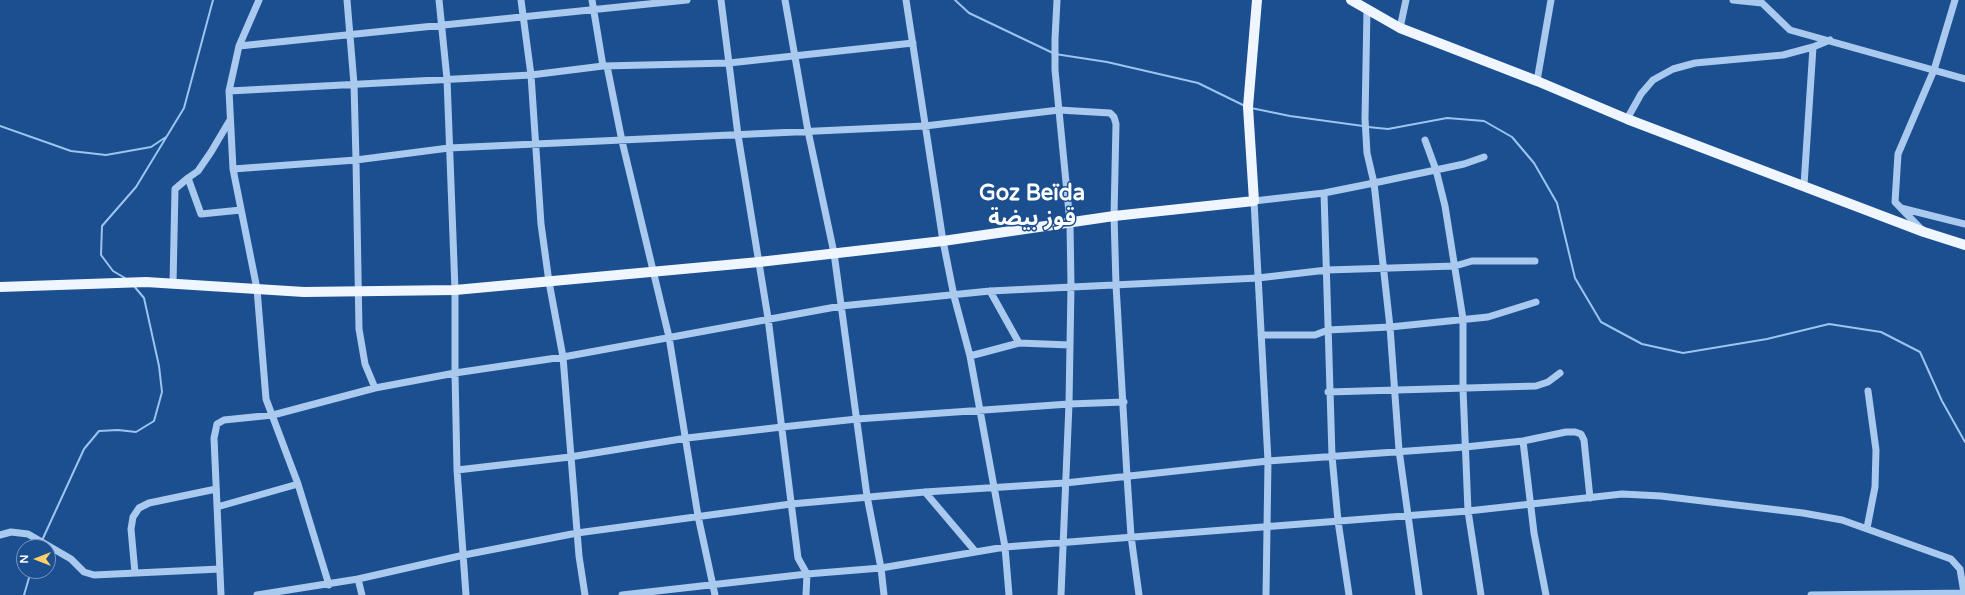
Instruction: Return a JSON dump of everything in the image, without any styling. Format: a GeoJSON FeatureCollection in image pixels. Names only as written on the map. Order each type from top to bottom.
{"type":"FeatureCollection","features":[{"type":"Feature","properties":{"kind":"main road"},"geometry":{"type":"LineString","coordinates":[[0,287],[146,282],[256,289],[358,292],[455,290],[759,262],[943,240],[1114,216],[1254,201],[1248,107],[1257,0]]}},
{"type":"Feature","properties":{"kind":"main road"},"geometry":{"type":"LineString","coordinates":[[1351,0],[1400,28],[1537,81],[1627,119],[1804,185],[1924,232],[1965,245]]}},
{"type":"Feature","properties":{"kind":"street"},"geometry":{"type":"LineString","coordinates":[[259,0],[239,46],[229,91],[233,169],[256,289],[266,398],[298,484],[329,585]]}},
{"type":"Feature","properties":{"kind":"street"},"geometry":{"type":"LineString","coordinates":[[347,0],[354,84],[358,292],[361,346],[365,364],[375,388]]}},
{"type":"Feature","properties":{"kind":"street"},"geometry":{"type":"LineString","coordinates":[[439,0],[447,78],[455,290],[457,470],[466,595]]}},
{"type":"Feature","properties":{"kind":"street"},"geometry":{"type":"LineString","coordinates":[[521,0],[531,75],[541,224],[549,282],[563,357],[579,556],[585,595]]}},
{"type":"Feature","properties":{"kind":"street"},"geometry":{"type":"LineString","coordinates":[[592,0],[622,141],[670,337],[698,516],[715,595]]}},
{"type":"Feature","properties":{"kind":"street"},"geometry":{"type":"LineString","coordinates":[[239,46],[350,33],[523,17],[653,2],[686,0]]}},
{"type":"Feature","properties":{"kind":"street"},"geometry":{"type":"LineString","coordinates":[[721,0],[738,136],[768,318],[798,558],[807,574],[806,595]]}},
{"type":"Feature","properties":{"kind":"street"},"geometry":{"type":"LineString","coordinates":[[785,0],[793,56],[834,252],[867,496],[881,568],[884,595]]}},
{"type":"Feature","properties":{"kind":"street"},"geometry":{"type":"LineString","coordinates":[[906,0],[943,240],[954,296],[970,356],[1005,547],[1009,595]]}},
{"type":"Feature","properties":{"kind":"street"},"geometry":{"type":"LineString","coordinates":[[1057,0],[1055,54],[1070,223],[1071,286],[1069,404],[1064,483],[1061,595]]}},
{"type":"Feature","properties":{"kind":"street"},"geometry":{"type":"LineString","coordinates":[[1400,28],[1406,0]]}},
{"type":"Feature","properties":{"kind":"street"},"geometry":{"type":"LineString","coordinates":[[1537,81],[1550,0]]}},
{"type":"Feature","properties":{"kind":"street"},"geometry":{"type":"LineString","coordinates":[[1733,0],[1762,2],[1790,30],[1965,79]]}},
{"type":"Feature","properties":{"kind":"street"},"geometry":{"type":"LineString","coordinates":[[1924,232],[1895,202],[1898,154],[1934,70],[1955,0]]}},
{"type":"Feature","properties":{"kind":"street"},"geometry":{"type":"LineString","coordinates":[[1367,9],[1365,118],[1367,153],[1374,183],[1390,327],[1399,450],[1419,595]]}},
{"type":"Feature","properties":{"kind":"street"},"geometry":{"type":"LineString","coordinates":[[1627,119],[1641,94],[1654,80],[1673,69],[1695,63],[1783,54],[1813,47],[1830,40]]}},
{"type":"Feature","properties":{"kind":"street"},"geometry":{"type":"LineString","coordinates":[[229,91],[447,78],[531,75],[605,66],[729,63],[913,43]]}},
{"type":"Feature","properties":{"kind":"street"},"geometry":{"type":"LineString","coordinates":[[1804,185],[1813,47]]}},
{"type":"Feature","properties":{"kind":"street"},"geometry":{"type":"LineString","coordinates":[[233,169],[356,160],[450,148],[536,146],[925,126],[1059,110],[1110,113],[1114,117],[1116,124],[1114,216],[1116,285],[1124,402],[1127,476],[1139,595]]}},
{"type":"Feature","properties":{"kind":"street"},"geometry":{"type":"LineString","coordinates":[[173,284],[175,189],[198,171],[230,120]]}},
{"type":"Feature","properties":{"kind":"street"},"geometry":{"type":"LineString","coordinates":[[1425,140],[1436,170],[1445,206],[1463,319],[1463,389],[1468,511],[1481,595]]}},
{"type":"Feature","properties":{"kind":"street"},"geometry":{"type":"LineString","coordinates":[[1266,595],[1268,461],[1254,201],[1324,193],[1464,164],[1484,157]]}},
{"type":"Feature","properties":{"kind":"street"},"geometry":{"type":"LineString","coordinates":[[188,178],[201,214],[241,210]]}},
{"type":"Feature","properties":{"kind":"street"},"geometry":{"type":"LineString","coordinates":[[1324,193],[1327,270],[1328,392],[1338,520],[1349,595]]}},
{"type":"Feature","properties":{"kind":"street"},"geometry":{"type":"LineString","coordinates":[[1901,208],[1965,224]]}},
{"type":"Feature","properties":{"kind":"street"},"geometry":{"type":"LineString","coordinates":[[221,595],[214,438],[218,424],[224,420],[273,415],[375,388],[455,373],[563,357],[768,318],[841,306],[954,296],[990,291],[1258,278],[1327,270],[1455,266],[1472,261],[1535,261]]}},
{"type":"Feature","properties":{"kind":"street"},"geometry":{"type":"LineString","coordinates":[[990,291],[1019,343]]}},
{"type":"Feature","properties":{"kind":"street"},"geometry":{"type":"LineString","coordinates":[[1261,335],[1315,335],[1328,330],[1390,327],[1488,317],[1536,302]]}},
{"type":"Feature","properties":{"kind":"street"},"geometry":{"type":"LineString","coordinates":[[970,356],[1019,343],[1070,346]]}},
{"type":"Feature","properties":{"kind":"street"},"geometry":{"type":"LineString","coordinates":[[1328,392],[1536,386],[1548,382],[1560,373]]}},
{"type":"Feature","properties":{"kind":"street"},"geometry":{"type":"LineString","coordinates":[[1867,528],[1875,487],[1876,450],[1868,390]]}},
{"type":"Feature","properties":{"kind":"street"},"geometry":{"type":"LineString","coordinates":[[457,470],[570,457],[687,438],[857,419],[1069,404],[1124,402]]}},
{"type":"Feature","properties":{"kind":"street"},"geometry":{"type":"LineString","coordinates":[[257,595],[329,585],[464,555],[577,533],[791,504],[867,496],[1064,483],[1268,461],[1399,450],[1465,447],[1523,441],[1566,432],[1581,434],[1584,440],[1590,498]]}},
{"type":"Feature","properties":{"kind":"street"},"geometry":{"type":"LineString","coordinates":[[1523,441],[1534,533],[1546,595]]}},
{"type":"Feature","properties":{"kind":"street"},"geometry":{"type":"LineString","coordinates":[[217,507],[298,484]]}},
{"type":"Feature","properties":{"kind":"street"},"geometry":{"type":"LineString","coordinates":[[135,573],[130,529],[133,517],[139,508],[149,503],[216,489]]}},
{"type":"Feature","properties":{"kind":"street"},"geometry":{"type":"LineString","coordinates":[[925,492],[975,551]]}},
{"type":"Feature","properties":{"kind":"street"},"geometry":{"type":"LineString","coordinates":[[622,595],[807,574],[881,568],[1005,547],[1468,511],[1622,494],[1661,496],[1803,513],[1842,520],[1951,560],[1960,569],[1965,593],[1911,595],[1811,595]]}},
{"type":"Feature","properties":{"kind":"street"},"geometry":{"type":"LineString","coordinates":[[0,535],[11,532],[28,534],[71,559],[88,574],[220,569]]}},
{"type":"Feature","properties":{"kind":"street"},"geometry":{"type":"LineString","coordinates":[[358,579],[362,595]]}},
{"type":"Feature","properties":{"kind":"waterway"},"geometry":{"type":"LineString","coordinates":[[125,278],[113,271],[101,255],[102,226],[136,187],[184,108],[213,0]]}},
{"type":"Feature","properties":{"kind":"waterway"},"geometry":{"type":"LineString","coordinates":[[955,0],[969,13],[1055,54],[1107,62],[1198,83],[1245,106]]}},
{"type":"Feature","properties":{"kind":"waterway"},"geometry":{"type":"LineString","coordinates":[[1251,108],[1290,116],[1363,126]]}},
{"type":"Feature","properties":{"kind":"waterway"},"geometry":{"type":"LineString","coordinates":[[1368,127],[1388,129],[1447,118],[1484,121],[1512,137],[1534,163],[1557,203],[1575,278],[1601,322],[1642,344],[1683,353],[1767,339],[1829,324],[1881,332],[1920,352],[1942,401],[1965,442]]}},
{"type":"Feature","properties":{"kind":"waterway"},"geometry":{"type":"LineString","coordinates":[[0,126],[71,151],[106,155],[151,147],[166,137]]}},
{"type":"Feature","properties":{"kind":"waterway"},"geometry":{"type":"LineString","coordinates":[[43,539],[84,449],[99,431],[118,430],[136,432],[154,421],[162,392],[159,366],[144,298],[134,286]]}},
{"type":"Feature","properties":{"kind":"waterway"},"geometry":{"type":"LineString","coordinates":[[24,595],[29,579]]}},
{"type":"Feature","properties":{"kind":"district","name":"Goz Beïda قوز بيضة"},"geometry":{"type":"Point","coordinates":[1032,206]}}]}
